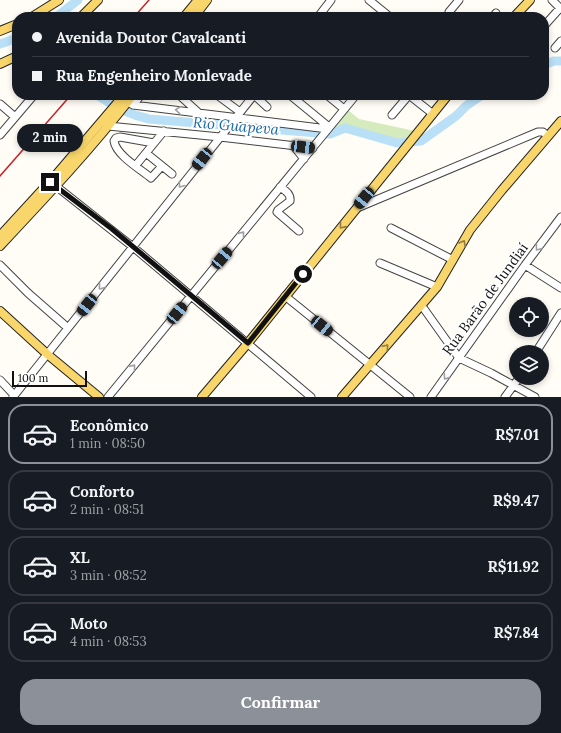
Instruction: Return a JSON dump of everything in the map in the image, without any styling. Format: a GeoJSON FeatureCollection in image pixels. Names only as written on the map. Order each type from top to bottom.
{"type":"FeatureCollection","features":[{"type":"Feature","properties":{"kind":"main road"},"geometry":{"type":"LineString","coordinates":[[40,12],[58,0]]}},
{"type":"Feature","properties":{"kind":"main road"},"geometry":{"type":"LineString","coordinates":[[86,12],[98,0]]}},
{"type":"Feature","properties":{"kind":"main road"},"geometry":{"type":"LineString","coordinates":[[188,12],[198,0]]}},
{"type":"Feature","properties":{"kind":"main road"},"geometry":{"type":"LineString","coordinates":[[198,12],[207,0]]}},
{"type":"Feature","properties":{"kind":"main road"},"geometry":{"type":"LineString","coordinates":[[519,12],[530,0]]}},
{"type":"Feature","properties":{"kind":"main road"},"geometry":{"type":"LineString","coordinates":[[0,31],[12,26]]}},
{"type":"Feature","properties":{"kind":"main road"},"geometry":{"type":"LineString","coordinates":[[0,64],[12,58]]}},
{"type":"Feature","properties":{"kind":"main road"},"geometry":{"type":"LineString","coordinates":[[202,397],[248,343],[444,100]]}},
{"type":"Feature","properties":{"kind":"main road"},"geometry":{"type":"LineString","coordinates":[[0,246],[53,184],[109,112],[125,101]]}},
{"type":"Feature","properties":{"kind":"main road"},"geometry":{"type":"LineString","coordinates":[[0,232],[53,184],[117,117],[125,101]]}},
{"type":"Feature","properties":{"kind":"main road"},"geometry":{"type":"LineString","coordinates":[[342,397],[438,287],[470,230],[561,121]]}},
{"type":"Feature","properties":{"kind":"main road"},"geometry":{"type":"LineString","coordinates":[[551,133],[561,125]]}},
{"type":"Feature","properties":{"kind":"main road"},"geometry":{"type":"LineString","coordinates":[[0,236],[21,213]]}},
{"type":"Feature","properties":{"kind":"main road"},"geometry":{"type":"LineString","coordinates":[[0,311],[47,354],[99,397]]}},
{"type":"Feature","properties":{"kind":"main road"},"geometry":{"type":"LineString","coordinates":[[0,316],[9,320]]}},
{"type":"Feature","properties":{"kind":"street"},"geometry":{"type":"LineString","coordinates":[[369,0],[384,12]]}},
{"type":"Feature","properties":{"kind":"street"},"geometry":{"type":"LineString","coordinates":[[449,12],[459,0]]}},
{"type":"Feature","properties":{"kind":"street"},"geometry":{"type":"LineString","coordinates":[[549,20],[560,8],[552,0]]}},
{"type":"Feature","properties":{"kind":"street"},"geometry":{"type":"LineString","coordinates":[[321,12],[329,1]]}},
{"type":"Feature","properties":{"kind":"street"},"geometry":{"type":"LineString","coordinates":[[555,48],[561,41]]}},
{"type":"Feature","properties":{"kind":"street"},"geometry":{"type":"LineString","coordinates":[[0,135],[30,100]]}},
{"type":"Feature","properties":{"kind":"street"},"geometry":{"type":"LineString","coordinates":[[185,100],[199,113]]}},
{"type":"Feature","properties":{"kind":"street"},"geometry":{"type":"LineString","coordinates":[[221,100],[236,117]]}},
{"type":"Feature","properties":{"kind":"street"},"geometry":{"type":"LineString","coordinates":[[0,380],[14,396],[250,100]]}},
{"type":"Feature","properties":{"kind":"street"},"geometry":{"type":"LineString","coordinates":[[259,100],[267,107]]}},
{"type":"Feature","properties":{"kind":"street"},"geometry":{"type":"LineString","coordinates":[[295,100],[327,129]]}},
{"type":"Feature","properties":{"kind":"street"},"geometry":{"type":"LineString","coordinates":[[333,100],[344,109]]}},
{"type":"Feature","properties":{"kind":"street"},"geometry":{"type":"LineString","coordinates":[[108,397],[304,159],[350,100]]}},
{"type":"Feature","properties":{"kind":"street"},"geometry":{"type":"LineString","coordinates":[[392,115],[405,100]]}},
{"type":"Feature","properties":{"kind":"street"},"geometry":{"type":"LineString","coordinates":[[415,100],[433,114]]}},
{"type":"Feature","properties":{"kind":"street"},"geometry":{"type":"LineString","coordinates":[[125,101],[199,113],[327,129]]}},
{"type":"Feature","properties":{"kind":"street"},"geometry":{"type":"LineString","coordinates":[[0,104],[15,117]]}},
{"type":"Feature","properties":{"kind":"street"},"geometry":{"type":"LineString","coordinates":[[108,126],[164,132],[222,135],[293,145],[315,145]]}},
{"type":"Feature","properties":{"kind":"street"},"geometry":{"type":"LineString","coordinates":[[136,165],[164,132]]}},
{"type":"Feature","properties":{"kind":"street"},"geometry":{"type":"LineString","coordinates":[[356,209],[538,132],[551,133]]}},
{"type":"Feature","properties":{"kind":"street"},"geometry":{"type":"LineString","coordinates":[[154,143],[120,137],[116,138],[114,141],[119,152],[151,178],[162,166]]}},
{"type":"Feature","properties":{"kind":"street"},"geometry":{"type":"LineString","coordinates":[[293,145],[304,159]]}},
{"type":"Feature","properties":{"kind":"street"},"geometry":{"type":"LineString","coordinates":[[146,153],[172,174]]}},
{"type":"Feature","properties":{"kind":"street"},"geometry":{"type":"LineString","coordinates":[[53,184],[133,247],[311,397]]}},
{"type":"Feature","properties":{"kind":"street"},"geometry":{"type":"LineString","coordinates":[[280,187],[289,194],[290,201],[277,212],[299,231]]}},
{"type":"Feature","properties":{"kind":"street","name":"Rua Barão de Jundiaí"},"geometry":{"type":"LineString","coordinates":[[431,397],[561,217]]}},
{"type":"Feature","properties":{"kind":"street"},"geometry":{"type":"LineString","coordinates":[[391,228],[454,260]]}},
{"type":"Feature","properties":{"kind":"street"},"geometry":{"type":"LineString","coordinates":[[380,263],[438,287]]}},
{"type":"Feature","properties":{"kind":"street"},"geometry":{"type":"LineString","coordinates":[[0,265],[28,293],[68,328]]}},
{"type":"Feature","properties":{"kind":"street"},"geometry":{"type":"LineString","coordinates":[[525,265],[561,288]]}},
{"type":"Feature","properties":{"kind":"street"},"geometry":{"type":"LineString","coordinates":[[285,296],[410,397]]}},
{"type":"Feature","properties":{"kind":"street"},"geometry":{"type":"LineString","coordinates":[[422,306],[459,358],[491,373],[535,397]]}},
{"type":"Feature","properties":{"kind":"street"},"geometry":{"type":"LineString","coordinates":[[540,345],[561,313]]}},
{"type":"Feature","properties":{"kind":"street"},"geometry":{"type":"LineString","coordinates":[[505,397],[514,386]]}},
{"type":"Feature","properties":{"kind":"green space"},"geometry":{"type":"Polygon","coordinates":[[[348,110],[359,119],[415,131],[410,139],[394,139],[343,125],[331,131],[348,110]]]}},
{"type":"Feature","properties":{"kind":"waterway"},"geometry":{"type":"LineString","coordinates":[[62,12],[78,0]]}},
{"type":"Feature","properties":{"kind":"waterway"},"geometry":{"type":"LineString","coordinates":[[0,44],[12,40]]}},
{"type":"Feature","properties":{"kind":"waterway","name":"Rio Guapeva"},"geometry":{"type":"LineString","coordinates":[[549,63],[561,61]]}},
{"type":"Feature","properties":{"kind":"waterway","name":"Rio Guapeva"},"geometry":{"type":"LineString","coordinates":[[104,100],[122,110],[149,119],[330,134],[345,128],[397,143],[421,141],[456,116],[475,100]]}},
{"type":"Feature","properties":{"kind":"railway"},"geometry":{"type":"LineString","coordinates":[[138,12],[149,0]]}},
{"type":"Feature","properties":{"kind":"railway"},"geometry":{"type":"LineString","coordinates":[[0,176],[67,100]]}},
{"type":"Feature","properties":{"kind":"route"},"geometry":{"type":"LineString","coordinates":[[50,182],[112,229],[248,343],[303,274]]}}]}
